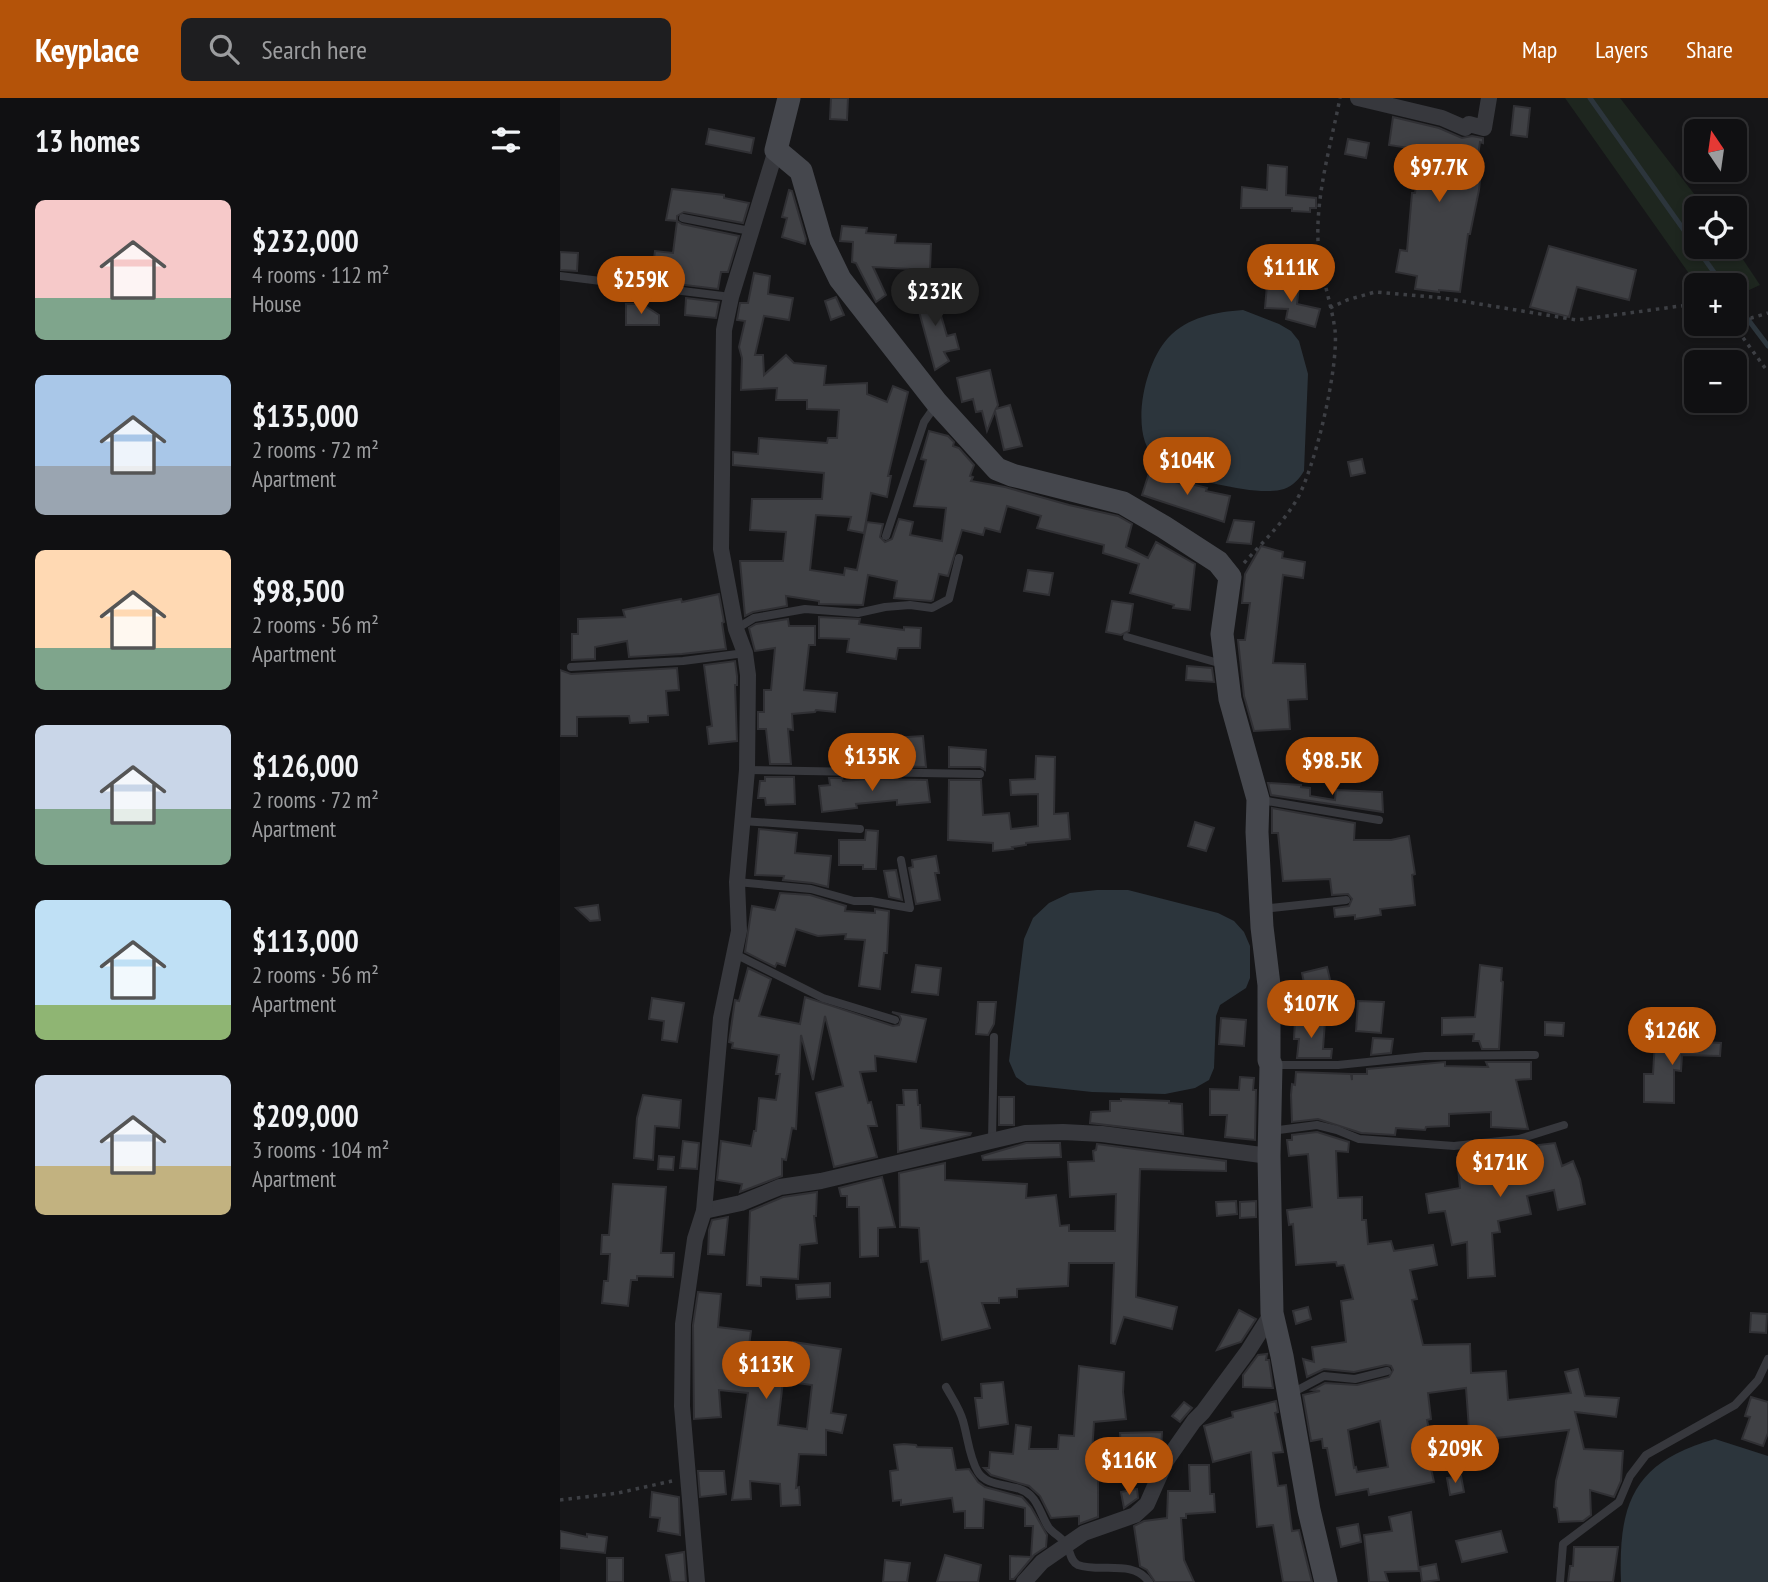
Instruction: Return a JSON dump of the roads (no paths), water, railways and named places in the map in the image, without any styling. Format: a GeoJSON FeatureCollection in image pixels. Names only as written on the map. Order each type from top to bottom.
{"type":"FeatureCollection","features":[{"type":"Feature","properties":{"kind":"street"},"geometry":{"type":"LineString","coordinates":[[697,1582],[682,1406],[684,1324],[695,1239],[704,1211],[721,1018],[739,931],[737,882],[747,770],[748,675],[721,549],[724,330],[731,297],[789,98]]}},
{"type":"Feature","properties":{"kind":"street"},"geometry":{"type":"LineString","coordinates":[[1358,98],[1442,118],[1465,128],[1469,124],[1484,128],[1489,98]]}},
{"type":"Feature","properties":{"kind":"street"},"geometry":{"type":"LineString","coordinates":[[776,149],[801,171],[821,240],[840,279],[942,409],[997,469],[1123,503],[1218,562],[1230,577],[1222,634],[1230,699],[1258,799],[1261,909],[1269,985],[1272,1313],[1326,1582]]}},
{"type":"Feature","properties":{"kind":"street"},"geometry":{"type":"LineString","coordinates":[[704,1211],[741,1203],[780,1187],[821,1181],[1025,1133],[1102,1134],[1269,1156]]}},
{"type":"Feature","properties":{"kind":"street"},"geometry":{"type":"LineString","coordinates":[[1024,1582],[1042,1562],[1084,1533],[1135,1515],[1147,1504],[1166,1461],[1248,1351],[1272,1313]]}},
{"type":"Feature","properties":{"kind":"lane"},"geometry":{"type":"LineString","coordinates":[[683,218],[750,231]]}},
{"type":"Feature","properties":{"kind":"lane"},"geometry":{"type":"LineString","coordinates":[[560,276],[731,297]]}},
{"type":"Feature","properties":{"kind":"lane"},"geometry":{"type":"LineString","coordinates":[[886,536],[924,422],[931,412],[942,409]]}},
{"type":"Feature","properties":{"kind":"lane"},"geometry":{"type":"LineString","coordinates":[[736,629],[754,618],[805,610],[858,613],[910,605],[932,608],[948,600],[959,558]]}},
{"type":"Feature","properties":{"kind":"lane"},"geometry":{"type":"LineString","coordinates":[[1128,637],[1226,666]]}},
{"type":"Feature","properties":{"kind":"lane"},"geometry":{"type":"LineString","coordinates":[[571,667],[683,661],[745,653]]}},
{"type":"Feature","properties":{"kind":"lane"},"geometry":{"type":"LineString","coordinates":[[747,770],[980,774]]}},
{"type":"Feature","properties":{"kind":"lane"},"geometry":{"type":"LineString","coordinates":[[1258,799],[1379,820]]}},
{"type":"Feature","properties":{"kind":"lane"},"geometry":{"type":"LineString","coordinates":[[742,821],[860,829]]}},
{"type":"Feature","properties":{"kind":"lane"},"geometry":{"type":"LineString","coordinates":[[737,882],[811,889],[854,901],[871,901],[910,908],[901,860]]}},
{"type":"Feature","properties":{"kind":"lane"},"geometry":{"type":"LineString","coordinates":[[1261,909],[1346,901]]}},
{"type":"Feature","properties":{"kind":"lane"},"geometry":{"type":"LineString","coordinates":[[733,953],[823,998],[895,1020]]}},
{"type":"Feature","properties":{"kind":"lane"},"geometry":{"type":"LineString","coordinates":[[992,1140],[994,1037]]}},
{"type":"Feature","properties":{"kind":"lane"},"geometry":{"type":"LineString","coordinates":[[1271,1065],[1338,1065],[1425,1056],[1535,1055]]}},
{"type":"Feature","properties":{"kind":"lane"},"geometry":{"type":"LineString","coordinates":[[1271,1132],[1317,1125],[1359,1139],[1454,1146],[1519,1139],[1564,1125]]}},
{"type":"Feature","properties":{"kind":"lane"},"geometry":{"type":"LineString","coordinates":[[1560,1582],[1563,1544],[1619,1502],[1630,1476],[1646,1455],[1735,1405],[1758,1380],[1768,1359]]}},
{"type":"Feature","properties":{"kind":"lane"},"geometry":{"type":"LineString","coordinates":[[1289,1394],[1324,1376],[1355,1379],[1387,1371]]}},
{"type":"Feature","properties":{"kind":"lane"},"geometry":{"type":"LineString","coordinates":[[946,1387],[962,1418],[979,1474],[985,1479],[1022,1489],[1031,1495],[1050,1529],[1067,1545],[1072,1560],[1079,1565],[1129,1569],[1147,1578],[1149,1582]]}},
{"type":"Feature","properties":{"kind":"waterway"},"geometry":{"type":"LineString","coordinates":[[1590,98],[1714,273]]}},
{"type":"Feature","properties":{"kind":"waterway"},"geometry":{"type":"LineString","coordinates":[[1747,318],[1768,346]]}}]}
